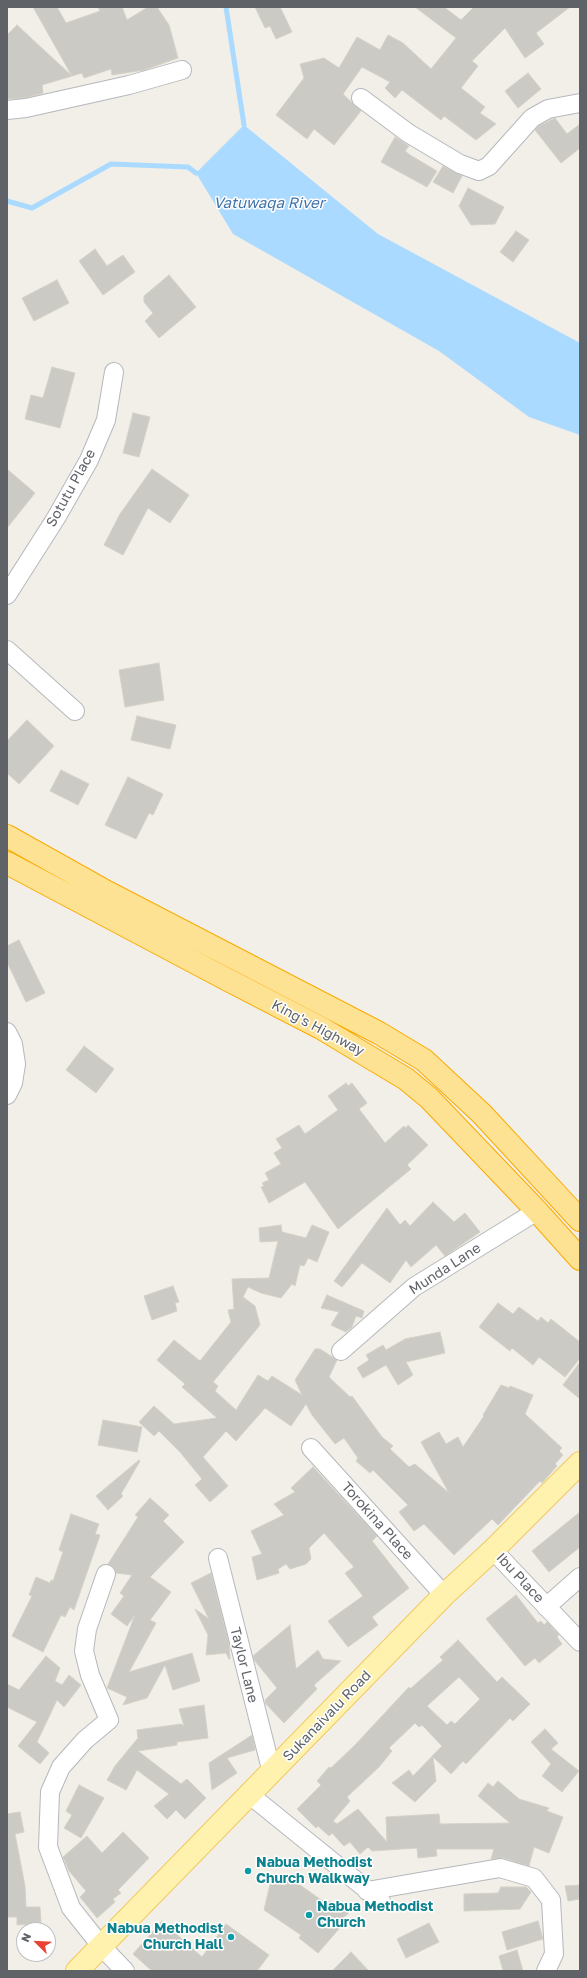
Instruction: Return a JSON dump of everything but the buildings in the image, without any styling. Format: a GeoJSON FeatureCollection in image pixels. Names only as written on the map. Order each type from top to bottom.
{"type":"FeatureCollection","features":[{"type":"Feature","properties":{"kind":"highway","name":"King's Highway"},"geometry":{"type":"LineString","coordinates":[[7,836],[107,892],[379,1033],[424,1060],[482,1114],[580,1220]]}},
{"type":"Feature","properties":{"kind":"highway","name":"King's Highway"},"geometry":{"type":"LineString","coordinates":[[7,863],[321,1028],[406,1079],[428,1098],[537,1211],[580,1259]]}},
{"type":"Feature","properties":{"kind":"main road","name":"Sukanaivalu Road"},"geometry":{"type":"LineString","coordinates":[[77,1971],[272,1773],[444,1595],[493,1550],[580,1463]]}},
{"type":"Feature","properties":{"kind":"street"},"geometry":{"type":"LineString","coordinates":[[7,110],[26,108],[130,85],[182,70]]}},
{"type":"Feature","properties":{"kind":"street"},"geometry":{"type":"LineString","coordinates":[[361,98],[408,133],[460,164],[478,171],[489,166],[532,118],[548,108],[580,103]]}},
{"type":"Feature","properties":{"kind":"street","name":"Sotutu Place"},"geometry":{"type":"LineString","coordinates":[[7,595],[56,518],[89,460],[106,420],[114,372]]}},
{"type":"Feature","properties":{"kind":"street"},"geometry":{"type":"LineString","coordinates":[[7,650],[74,711]]}},
{"type":"Feature","properties":{"kind":"street"},"geometry":{"type":"LineString","coordinates":[[7,1032],[12,1044],[16,1064],[13,1083],[7,1095]]}},
{"type":"Feature","properties":{"kind":"street","name":"Munda Lane"},"geometry":{"type":"LineString","coordinates":[[341,1351],[414,1287],[537,1211]]}},
{"type":"Feature","properties":{"kind":"street","name":"Torokina Place"},"geometry":{"type":"LineString","coordinates":[[311,1448],[444,1595]]}},
{"type":"Feature","properties":{"kind":"street","name":"Ibu Place"},"geometry":{"type":"LineString","coordinates":[[493,1550],[580,1642]]}},
{"type":"Feature","properties":{"kind":"street","name":"Taylor Lane"},"geometry":{"type":"LineString","coordinates":[[218,1558],[272,1773]]}},
{"type":"Feature","properties":{"kind":"street"},"geometry":{"type":"LineString","coordinates":[[106,1574],[87,1629],[84,1651],[92,1683],[109,1720],[85,1740],[61,1767],[50,1792],[48,1847],[71,1908],[125,1971]]}},
{"type":"Feature","properties":{"kind":"street","name":"Ibu Place"},"geometry":{"type":"LineString","coordinates":[[546,1607],[580,1577]]}},
{"type":"Feature","properties":{"kind":"street"},"geometry":{"type":"LineString","coordinates":[[250,1795],[374,1896],[500,1868],[534,1878],[551,1900],[554,1954],[546,1971]]}},
{"type":"Feature","properties":{"kind":"water","name":"Vatuwaqa River"},"geometry":{"type":"Polygon","coordinates":[[[244,125],[378,234],[580,343],[580,435],[529,417],[439,351],[233,234],[196,173],[244,125]]]}},
{"type":"Feature","properties":{"kind":"waterway"},"geometry":{"type":"LineString","coordinates":[[226,7],[244,125]]}},
{"type":"Feature","properties":{"kind":"waterway"},"geometry":{"type":"LineString","coordinates":[[7,201],[32,208],[111,164],[188,167],[196,173]]}},
{"type":"Feature","properties":{"kind":"place","name":"Nabua Methodist Church Walkway"},"geometry":{"type":"Point","coordinates":[248,1871]}},
{"type":"Feature","properties":{"kind":"place","name":"Nabua Methodist Church"},"geometry":{"type":"Point","coordinates":[309,1915]}},
{"type":"Feature","properties":{"kind":"place","name":"Nabua Methodist Church Hall"},"geometry":{"type":"Point","coordinates":[231,1937]}}]}
